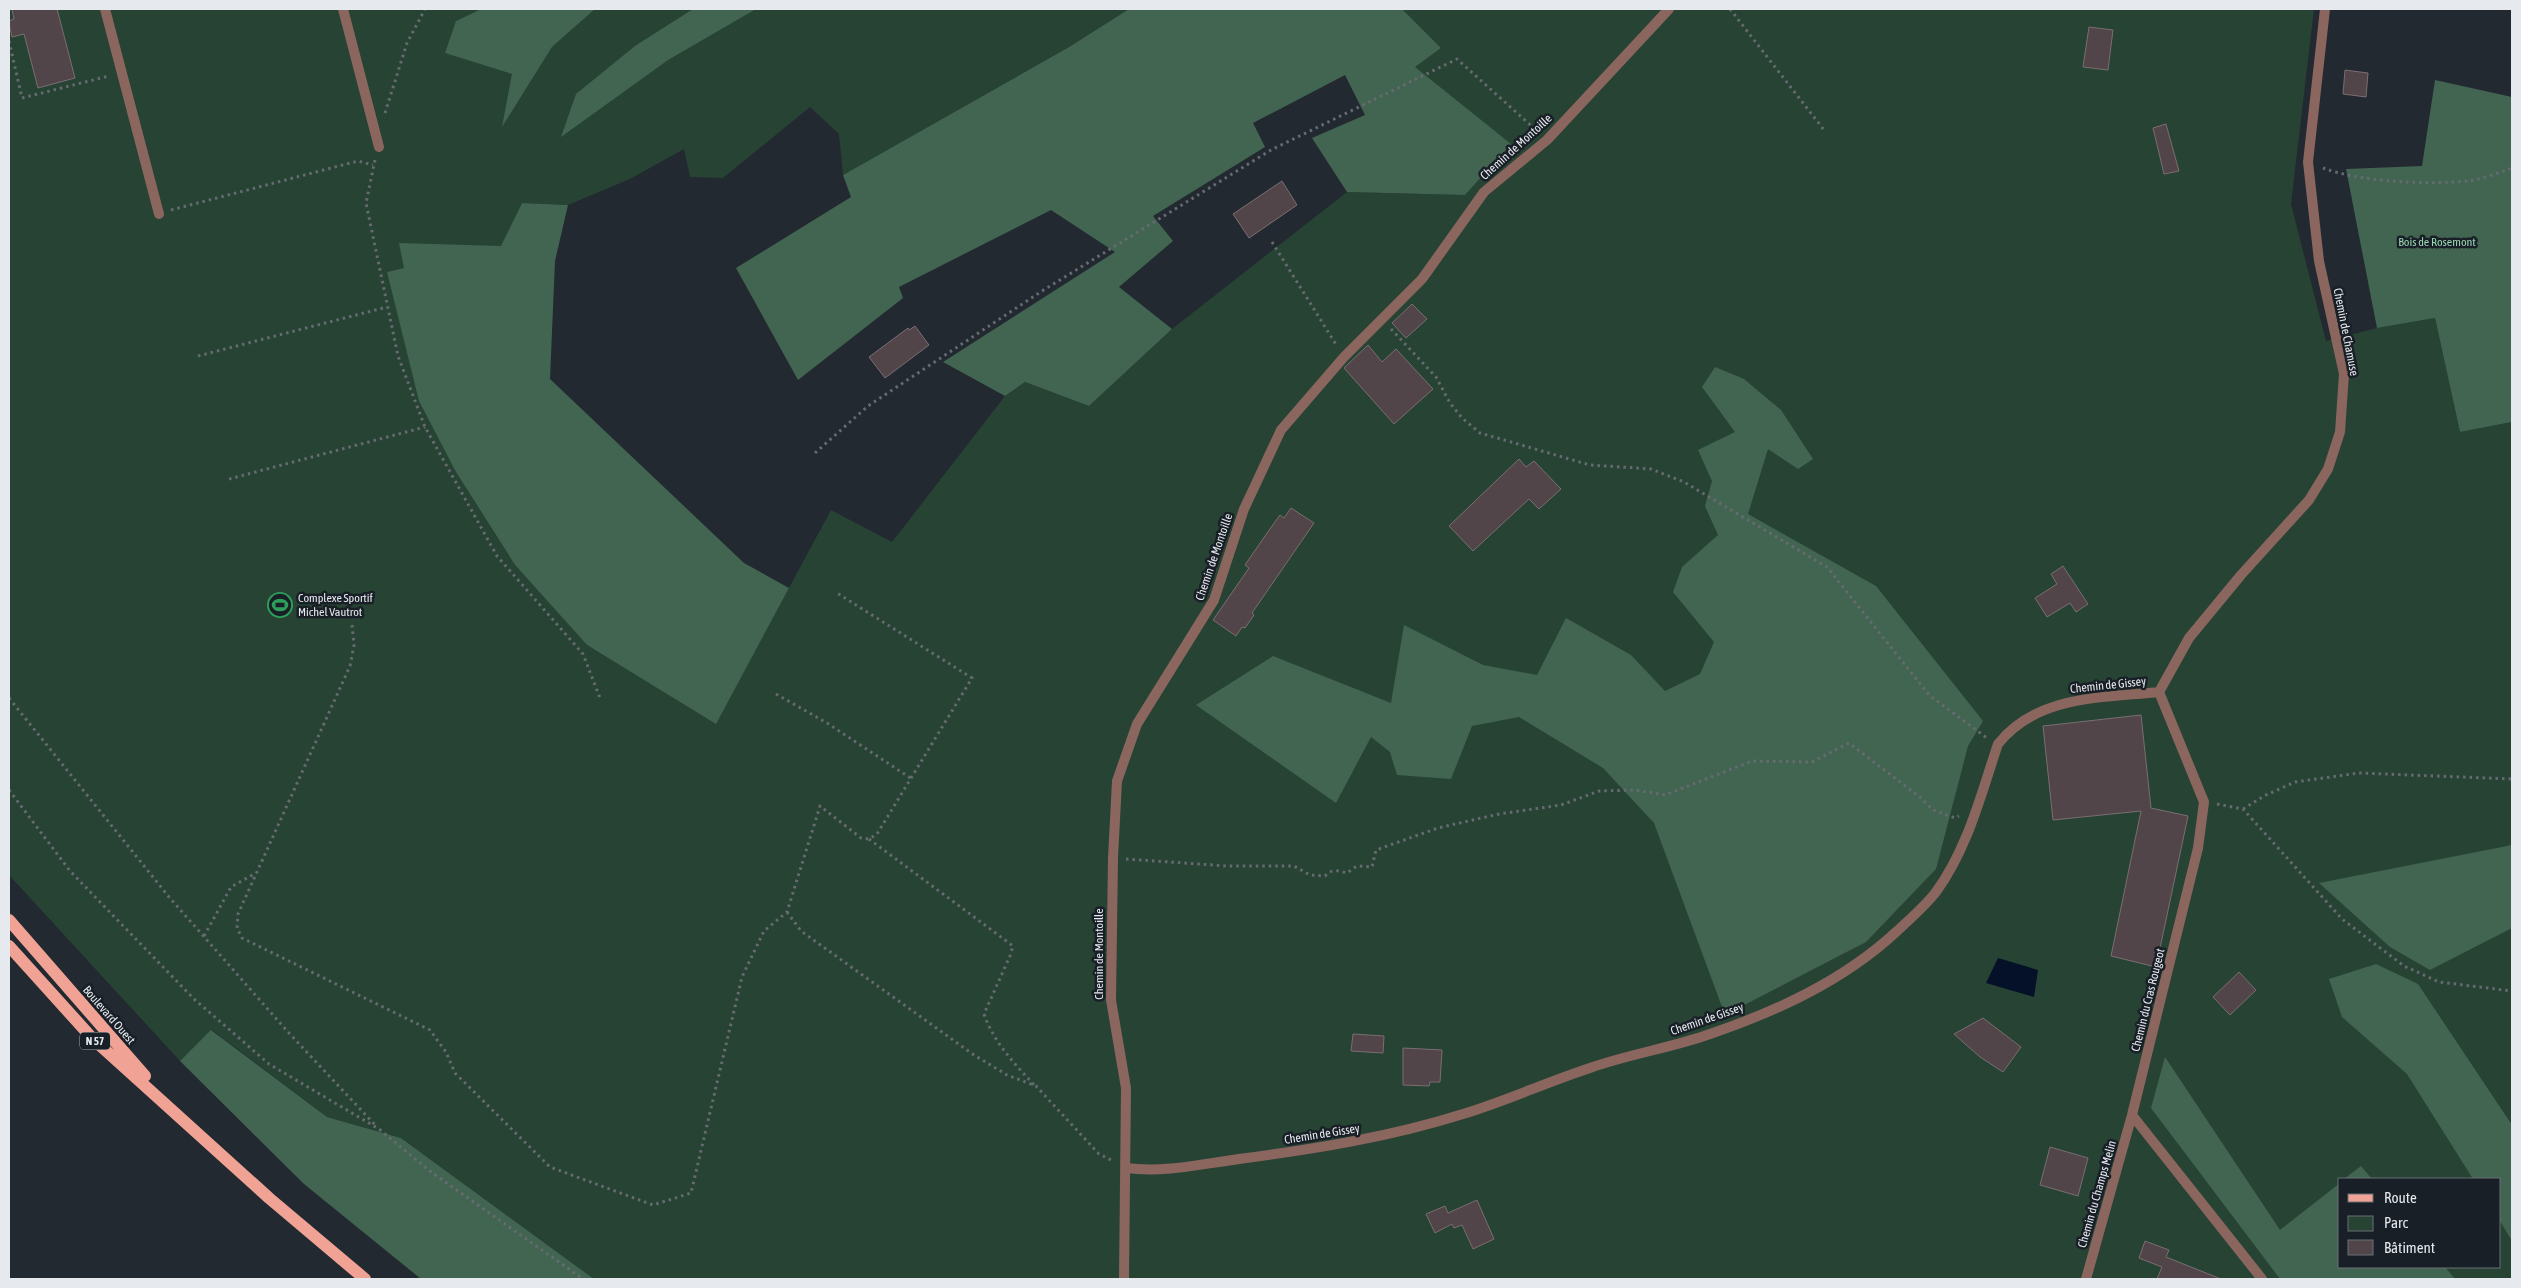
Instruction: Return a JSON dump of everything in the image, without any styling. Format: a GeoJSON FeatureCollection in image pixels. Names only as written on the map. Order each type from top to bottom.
{"type":"FeatureCollection","features":[{"type":"Feature","properties":{"kind":"main road","name":"Boulevard Ouest"},"geometry":{"type":"LineString","coordinates":[[9,920],[190,1127]]}},
{"type":"Feature","properties":{"kind":"main road","name":"Boulevard Ouest"},"geometry":{"type":"LineString","coordinates":[[9,946],[92,1038],[297,1223],[365,1279]]}},
{"type":"Feature","properties":{"kind":"street"},"geometry":{"type":"LineString","coordinates":[[105,9],[158,214]]}},
{"type":"Feature","properties":{"kind":"street"},"geometry":{"type":"LineString","coordinates":[[343,9],[379,147]]}},
{"type":"Feature","properties":{"kind":"street","name":"Chemin de Montoille"},"geometry":{"type":"LineString","coordinates":[[1124,1279],[1126,1088],[1110,1000],[1113,858],[1117,781],[1137,724],[1214,600],[1244,508],[1281,430],[1344,357],[1422,279],[1484,192],[1547,140],[1669,9]]}},
{"type":"Feature","properties":{"kind":"street","name":"Chemin de Chamuse"},"geometry":{"type":"LineString","coordinates":[[2159,692],[2189,638],[2241,575],[2309,500],[2328,469],[2340,432],[2344,374],[2319,261],[2308,162],[2325,9]]}},
{"type":"Feature","properties":{"kind":"street","name":"Chemin de Gissey"},"geometry":{"type":"LineString","coordinates":[[1126,1168],[1150,1171],[1249,1158],[1350,1144],[1406,1130],[1465,1114],[1592,1067],[1709,1034],[1802,998],[1894,934],[1934,894],[1952,866],[1977,808],[1998,744],[2022,720],[2068,701],[2159,692]]}},
{"type":"Feature","properties":{"kind":"street","name":"Chemin du Cras Rougeot"},"geometry":{"type":"LineString","coordinates":[[2132,1115],[2198,848],[2204,802],[2159,692]]}},
{"type":"Feature","properties":{"kind":"street"},"geometry":{"type":"LineString","coordinates":[[2132,1115],[2262,1279]]}},
{"type":"Feature","properties":{"kind":"street","name":"Chemin du Champs Melin"},"geometry":{"type":"LineString","coordinates":[[2086,1279],[2132,1115]]}},
{"type":"Feature","properties":{"kind":"path"},"geometry":{"type":"LineString","coordinates":[[385,115],[407,43],[425,9]]}},
{"type":"Feature","properties":{"kind":"path"},"geometry":{"type":"LineString","coordinates":[[1730,9],[1824,130]]}},
{"type":"Feature","properties":{"kind":"path"},"geometry":{"type":"LineString","coordinates":[[9,41],[22,98],[122,73]]}},
{"type":"Feature","properties":{"kind":"path"},"geometry":{"type":"LineString","coordinates":[[815,453],[868,406],[1050,286],[1271,150],[1457,59],[1547,140]]}},
{"type":"Feature","properties":{"kind":"path"},"geometry":{"type":"LineString","coordinates":[[379,147],[373,165],[366,203],[398,356],[425,427],[497,556],[583,654],[600,698]]}},
{"type":"Feature","properties":{"kind":"path"},"geometry":{"type":"LineString","coordinates":[[158,214],[358,161],[373,165]]}},
{"type":"Feature","properties":{"kind":"path"},"geometry":{"type":"LineString","coordinates":[[2308,162],[2340,174],[2420,183],[2469,180],[2512,168]]}},
{"type":"Feature","properties":{"kind":"path"},"geometry":{"type":"LineString","coordinates":[[1272,242],[1317,318],[1344,357]]}},
{"type":"Feature","properties":{"kind":"path"},"geometry":{"type":"LineString","coordinates":[[198,356],[387,307]]}},
{"type":"Feature","properties":{"kind":"path"},"geometry":{"type":"LineString","coordinates":[[1382,319],[1436,377],[1450,403],[1462,418],[1480,433],[1590,465],[1651,469],[1684,482],[1827,567],[1929,695],[1998,744]]}},
{"type":"Feature","properties":{"kind":"path"},"geometry":{"type":"LineString","coordinates":[[229,478],[425,427]]}},
{"type":"Feature","properties":{"kind":"path"},"geometry":{"type":"LineString","coordinates":[[838,593],[972,678],[887,819],[877,834],[869,839]]}},
{"type":"Feature","properties":{"kind":"path"},"geometry":{"type":"LineString","coordinates":[[352,625],[354,645],[350,666],[238,914],[237,928],[242,938],[430,1030],[446,1052],[455,1073],[550,1166],[653,1205],[691,1193],[742,977],[764,931],[787,912],[820,806],[861,838],[869,839],[1013,946],[984,1014],[989,1027],[1009,1058],[1099,1154],[1126,1168]]}},
{"type":"Feature","properties":{"kind":"path"},"geometry":{"type":"LineString","coordinates":[[776,694],[912,778]]}},
{"type":"Feature","properties":{"kind":"path"},"geometry":{"type":"LineString","coordinates":[[9,698],[169,897],[288,1032],[379,1129],[431,1172],[583,1279]]}},
{"type":"Feature","properties":{"kind":"path"},"geometry":{"type":"LineString","coordinates":[[1113,858],[1227,866],[1294,866],[1310,875],[1325,876],[1328,872],[1336,870],[1347,873],[1357,866],[1372,867],[1376,850],[1438,828],[1499,814],[1561,805],[1598,791],[1635,790],[1665,795],[1752,761],[1812,762],[1849,743],[1933,810],[1955,818],[1977,808]]}},
{"type":"Feature","properties":{"kind":"path"},"geometry":{"type":"LineString","coordinates":[[2243,809],[2264,796],[2295,782],[2359,773],[2512,780]]}},
{"type":"Feature","properties":{"kind":"path"},"geometry":{"type":"LineString","coordinates":[[9,790],[70,870],[194,999],[269,1064],[379,1129]]}},
{"type":"Feature","properties":{"kind":"path"},"geometry":{"type":"LineString","coordinates":[[2204,802],[2243,809],[2342,919],[2404,966],[2439,982],[2512,991]]}},
{"type":"Feature","properties":{"kind":"path"},"geometry":{"type":"LineString","coordinates":[[204,936],[231,887],[257,873]]}},
{"type":"Feature","properties":{"kind":"path"},"geometry":{"type":"LineString","coordinates":[[787,912],[801,931],[974,1055],[1007,1075],[1036,1086]]}},
{"type":"Feature","properties":{"kind":"green space"},"geometry":{"type":"Polygon","coordinates":[[[9,9],[481,9],[456,21],[513,74],[503,125],[552,47],[595,9],[1129,9],[1069,47],[843,175],[839,134],[810,107],[723,178],[690,177],[684,149],[630,179],[568,205],[522,203],[501,247],[387,272],[456,472],[515,565],[587,645],[716,723],[831,510],[892,542],[1005,396],[1025,382],[1089,406],[1172,329],[1347,192],[1465,195],[1510,144],[1414,67],[1441,48],[1402,9],[2314,9],[2291,204],[2326,341],[2377,328],[2435,318],[2460,432],[2512,422],[2512,1279],[594,1279],[401,1138],[327,1117],[212,1030],[180,1061],[9,875],[9,9]]]}},
{"type":"Feature","properties":{"kind":"green space"},"geometry":{"type":"Polygon","coordinates":[[[481,9],[595,9],[552,47],[502,127],[512,74],[445,53],[456,21],[481,9]]]}},
{"type":"Feature","properties":{"kind":"green space"},"geometry":{"type":"Polygon","coordinates":[[[693,9],[756,9],[668,60],[561,137],[576,94],[635,46],[693,9]]]}},
{"type":"Feature","properties":{"kind":"green space"},"geometry":{"type":"Polygon","coordinates":[[[1129,9],[1402,9],[1441,48],[1415,67],[1511,144],[1465,195],[1347,192],[1312,138],[1365,115],[1345,75],[1253,123],[1265,147],[1153,216],[1173,241],[1119,287],[1172,329],[1089,406],[1025,382],[1005,396],[943,362],[1115,252],[1051,210],[899,287],[903,298],[798,380],[736,268],[851,197],[843,175],[1069,47],[1129,9]]]}},
{"type":"Feature","properties":{"kind":"green space","name":"Bois de Rosemont"},"geometry":{"type":"Polygon","coordinates":[[[2435,80],[2512,97],[2512,422],[2460,432],[2435,318],[2377,328],[2346,169],[2422,166],[2435,80]]]}},
{"type":"Feature","properties":{"kind":"green space"},"geometry":{"type":"Polygon","coordinates":[[[522,203],[568,205],[555,261],[550,379],[744,563],[789,588],[716,724],[587,645],[515,565],[456,472],[419,401],[387,272],[404,268],[399,243],[501,246],[522,203]]]}},
{"type":"Feature","properties":{"kind":"green space"},"geometry":{"type":"Polygon","coordinates":[[[1715,367],[1744,379],[1781,410],[1813,459],[1798,469],[1768,449],[1748,514],[1876,586],[1983,721],[1968,746],[1936,869],[1866,942],[1725,1015],[1654,823],[1603,768],[1519,717],[1472,726],[1451,779],[1397,775],[1390,752],[1371,737],[1336,803],[1196,705],[1273,656],[1391,703],[1404,625],[1483,665],[1537,675],[1566,618],[1631,655],[1665,691],[1700,674],[1714,642],[1673,592],[1682,567],[1718,535],[1705,506],[1712,481],[1698,450],[1735,432],[1702,387],[1715,367]]]}},
{"type":"Feature","properties":{"kind":"green space"},"geometry":{"type":"Polygon","coordinates":[[[2512,845],[2512,928],[2430,970],[2390,947],[2319,883],[2512,845]]]}},
{"type":"Feature","properties":{"kind":"green space"},"geometry":{"type":"Polygon","coordinates":[[[2376,964],[2418,984],[2512,1125],[2512,1241],[2501,1223],[2501,1178],[2472,1178],[2407,1074],[2342,1017],[2329,979],[2376,964]]]}},
{"type":"Feature","properties":{"kind":"green space"},"geometry":{"type":"Polygon","coordinates":[[[211,1030],[327,1117],[401,1138],[594,1279],[421,1279],[304,1184],[180,1061],[211,1030]]]}},
{"type":"Feature","properties":{"kind":"green space"},"geometry":{"type":"Polygon","coordinates":[[[2165,1057],[2280,1230],[2338,1185],[2338,1268],[2446,1268],[2455,1279],[2280,1279],[2151,1108],[2165,1057]]]}},
{"type":"Feature","properties":{"kind":"green space"},"geometry":{"type":"Polygon","coordinates":[[[2361,1166],[2371,1178],[2345,1178],[2361,1166]]]}},
{"type":"Feature","properties":{"kind":"water"},"geometry":{"type":"Polygon","coordinates":[[[1998,958],[2038,970],[2034,997],[1986,983],[1998,958]]]}},
{"type":"Feature","properties":{"kind":"building"},"geometry":{"type":"Polygon","coordinates":[[[12,9],[57,9],[75,78],[38,88],[24,34],[12,37],[9,21],[14,19],[12,9]]]}},
{"type":"Feature","properties":{"kind":"building"},"geometry":{"type":"Polygon","coordinates":[[[2089,27],[2113,30],[2108,70],[2083,67],[2089,27]]]}},
{"type":"Feature","properties":{"kind":"building"},"geometry":{"type":"Polygon","coordinates":[[[2345,70],[2368,73],[2366,97],[2343,94],[2345,70]]]}},
{"type":"Feature","properties":{"kind":"building"},"geometry":{"type":"Polygon","coordinates":[[[2166,124],[2179,171],[2164,174],[2153,128],[2166,124]]]}},
{"type":"Feature","properties":{"kind":"building"},"geometry":{"type":"Polygon","coordinates":[[[1282,181],[1297,205],[1249,238],[1233,214],[1282,181]]]}},
{"type":"Feature","properties":{"kind":"building"},"geometry":{"type":"Polygon","coordinates":[[[1412,304],[1427,319],[1406,338],[1392,323],[1412,304]]]}},
{"type":"Feature","properties":{"kind":"building"},"geometry":{"type":"Polygon","coordinates":[[[915,326],[929,345],[885,378],[869,357],[908,328],[909,330],[915,326]]]}},
{"type":"Feature","properties":{"kind":"building"},"geometry":{"type":"Polygon","coordinates":[[[1368,345],[1382,362],[1396,349],[1433,389],[1394,424],[1344,368],[1368,345]]]}},
{"type":"Feature","properties":{"kind":"building"},"geometry":{"type":"Polygon","coordinates":[[[1519,459],[1526,467],[1534,461],[1561,489],[1539,509],[1529,499],[1473,551],[1449,526],[1519,459]]]}},
{"type":"Feature","properties":{"kind":"building"},"geometry":{"type":"Polygon","coordinates":[[[1291,508],[1314,523],[1252,613],[1254,615],[1245,628],[1242,627],[1236,636],[1213,620],[1249,568],[1245,565],[1265,536],[1280,515],[1284,518],[1291,508]]]}},
{"type":"Feature","properties":{"kind":"building"},"geometry":{"type":"Polygon","coordinates":[[[2063,566],[2088,604],[2076,612],[2070,603],[2047,617],[2035,598],[2057,584],[2051,574],[2063,566]]]}},
{"type":"Feature","properties":{"kind":"building"},"geometry":{"type":"Polygon","coordinates":[[[2141,715],[2151,808],[2188,816],[2156,967],[2111,956],[2141,811],[2053,820],[2043,726],[2141,715]]]}},
{"type":"Feature","properties":{"kind":"building"},"geometry":{"type":"Polygon","coordinates":[[[2239,972],[2256,990],[2230,1015],[2213,997],[2239,972]]]}},
{"type":"Feature","properties":{"kind":"building"},"geometry":{"type":"Polygon","coordinates":[[[1983,1018],[2021,1047],[2003,1072],[1980,1057],[1954,1034],[1983,1018]]]}},
{"type":"Feature","properties":{"kind":"building"},"geometry":{"type":"Polygon","coordinates":[[[1353,1034],[1384,1036],[1383,1053],[1351,1051],[1353,1034]]]}},
{"type":"Feature","properties":{"kind":"building"},"geometry":{"type":"Polygon","coordinates":[[[1403,1048],[1442,1050],[1440,1082],[1430,1082],[1429,1086],[1403,1085],[1403,1048]]]}},
{"type":"Feature","properties":{"kind":"building"},"geometry":{"type":"Polygon","coordinates":[[[2050,1147],[2088,1158],[2078,1196],[2040,1185],[2050,1147]]]}},
{"type":"Feature","properties":{"kind":"building"},"geometry":{"type":"Polygon","coordinates":[[[1477,1200],[1494,1239],[1473,1249],[1462,1225],[1454,1228],[1452,1224],[1435,1233],[1426,1214],[1445,1206],[1448,1213],[1477,1200]]]}},
{"type":"Feature","properties":{"kind":"building"},"geometry":{"type":"Polygon","coordinates":[[[2145,1241],[2169,1250],[2166,1257],[2221,1279],[2157,1279],[2162,1267],[2139,1258],[2145,1241]]]}},
{"type":"Feature","properties":{"kind":"place","name":"Complexe Sportif Michel Vautrot"},"geometry":{"type":"Point","coordinates":[280,605]}}]}
